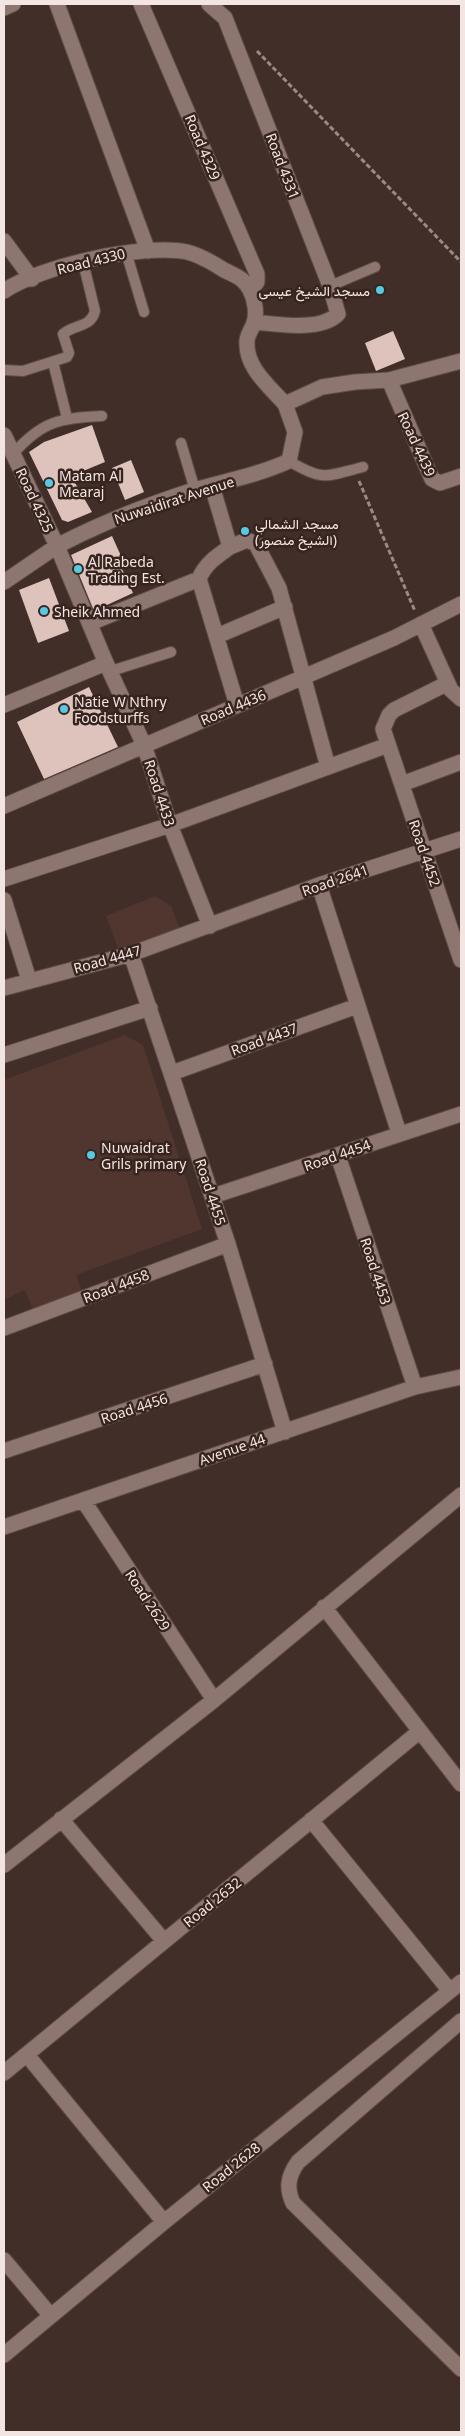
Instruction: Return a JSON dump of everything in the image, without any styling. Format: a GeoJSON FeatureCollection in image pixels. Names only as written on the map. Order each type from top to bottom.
{"type":"FeatureCollection","features":[{"type":"Feature","properties":{"kind":"street"},"geometry":{"type":"LineString","coordinates":[[4,8],[13,4]]}},
{"type":"Feature","properties":{"kind":"street"},"geometry":{"type":"LineString","coordinates":[[57,4],[148,251]]}},
{"type":"Feature","properties":{"kind":"street","name":"Road 4329"},"geometry":{"type":"LineString","coordinates":[[141,4],[257,274],[252,294],[254,322],[247,340],[254,371],[285,404]]}},
{"type":"Feature","properties":{"kind":"street","name":"Road 4331"},"geometry":{"type":"LineString","coordinates":[[210,4],[225,18],[330,286],[338,314],[329,320],[300,326],[254,322]]}},
{"type":"Feature","properties":{"kind":"street"},"geometry":{"type":"LineString","coordinates":[[4,242],[32,278]]}},
{"type":"Feature","properties":{"kind":"street","name":"Road 4330"},"geometry":{"type":"LineString","coordinates":[[4,291],[32,278],[83,262],[126,252],[148,251],[186,252],[209,260],[242,278],[252,294]]}},
{"type":"Feature","properties":{"kind":"street"},"geometry":{"type":"LineString","coordinates":[[289,461],[295,432],[285,404],[322,387],[388,380],[461,361]]}},
{"type":"Feature","properties":{"kind":"street","name":"Road 4439"},"geometry":{"type":"LineString","coordinates":[[388,380],[432,479],[440,483],[461,476]]}},
{"type":"Feature","properties":{"kind":"street","name":"Road 4325"},"geometry":{"type":"LineString","coordinates":[[4,436],[57,546]]}},
{"type":"Feature","properties":{"kind":"street","name":"Nuwaidirat Avenue"},"geometry":{"type":"LineString","coordinates":[[4,582],[57,546],[104,522],[195,490],[268,471],[289,461]]}},
{"type":"Feature","properties":{"kind":"street"},"geometry":{"type":"LineString","coordinates":[[212,486],[230,547]]}},
{"type":"Feature","properties":{"kind":"street"},"geometry":{"type":"LineString","coordinates":[[90,623],[198,579],[203,569],[212,559],[230,547],[247,540],[256,544],[279,588],[328,767]]}},
{"type":"Feature","properties":{"kind":"street"},"geometry":{"type":"LineString","coordinates":[[4,705],[109,667],[57,546]]}},
{"type":"Feature","properties":{"kind":"street"},"geometry":{"type":"LineString","coordinates":[[198,579],[237,704]]}},
{"type":"Feature","properties":{"kind":"street","name":"Road 4436"},"geometry":{"type":"LineString","coordinates":[[4,806],[303,677],[461,604]]}},
{"type":"Feature","properties":{"kind":"street"},"geometry":{"type":"LineString","coordinates":[[217,636],[285,608]]}},
{"type":"Feature","properties":{"kind":"street"},"geometry":{"type":"LineString","coordinates":[[421,624],[448,684],[454,694],[461,699]]}},
{"type":"Feature","properties":{"kind":"street","name":"Road 4433"},"geometry":{"type":"LineString","coordinates":[[109,667],[144,745],[170,825],[210,926]]}},
{"type":"Feature","properties":{"kind":"street","name":"Road 4452"},"geometry":{"type":"LineString","coordinates":[[448,684],[394,710],[389,715],[383,728],[461,960]]}},
{"type":"Feature","properties":{"kind":"street"},"geometry":{"type":"LineString","coordinates":[[4,880],[170,825],[388,745]]}},
{"type":"Feature","properties":{"kind":"street"},"geometry":{"type":"LineString","coordinates":[[402,784],[461,762]]}},
{"type":"Feature","properties":{"kind":"street","name":"Road 2641"},"geometry":{"type":"LineString","coordinates":[[210,926],[319,885],[461,839]]}},
{"type":"Feature","properties":{"kind":"street"},"geometry":{"type":"LineString","coordinates":[[319,885],[356,1006],[399,1133]]}},
{"type":"Feature","properties":{"kind":"street"},"geometry":{"type":"LineString","coordinates":[[4,900],[29,980]]}},
{"type":"Feature","properties":{"kind":"street","name":"Road 4447"},"geometry":{"type":"LineString","coordinates":[[4,988],[131,954],[210,926]]}},
{"type":"Feature","properties":{"kind":"street","name":"Road 4455"},"geometry":{"type":"LineString","coordinates":[[131,954],[213,1196],[285,1432]]}},
{"type":"Feature","properties":{"kind":"street","name":"Road 4437"},"geometry":{"type":"LineString","coordinates":[[172,1073],[356,1006]]}},
{"type":"Feature","properties":{"kind":"street"},"geometry":{"type":"LineString","coordinates":[[4,1054],[150,1008]]}},
{"type":"Feature","properties":{"kind":"street","name":"Road 4454"},"geometry":{"type":"LineString","coordinates":[[213,1196],[338,1156],[399,1133],[461,1116]]}},
{"type":"Feature","properties":{"kind":"street","name":"Road 4453"},"geometry":{"type":"LineString","coordinates":[[338,1156],[415,1387]]}},
{"type":"Feature","properties":{"kind":"street","name":"Road 4458"},"geometry":{"type":"LineString","coordinates":[[4,1328],[228,1244]]}},
{"type":"Feature","properties":{"kind":"street","name":"Road 4456"},"geometry":{"type":"LineString","coordinates":[[4,1451],[265,1364]]}},
{"type":"Feature","properties":{"kind":"street","name":"Avenue 44"},"geometry":{"type":"LineString","coordinates":[[4,1527],[415,1387],[461,1377]]}},
{"type":"Feature","properties":{"kind":"street"},"geometry":{"type":"LineString","coordinates":[[4,1865],[214,1700],[461,1495]]}},
{"type":"Feature","properties":{"kind":"street","name":"Road 2629"},"geometry":{"type":"LineString","coordinates":[[82,1500],[214,1700]]}},
{"type":"Feature","properties":{"kind":"street"},"geometry":{"type":"LineString","coordinates":[[324,1607],[461,1784]]}},
{"type":"Feature","properties":{"kind":"street","name":"Road 2632"},"geometry":{"type":"LineString","coordinates":[[4,2074],[420,1731]]}},
{"type":"Feature","properties":{"kind":"street"},"geometry":{"type":"LineString","coordinates":[[61,1820],[164,1941]]}},
{"type":"Feature","properties":{"kind":"street"},"geometry":{"type":"LineString","coordinates":[[311,1820],[456,1986]]}},
{"type":"Feature","properties":{"kind":"street","name":"Road 2628"},"geometry":{"type":"LineString","coordinates":[[4,2355],[164,2222],[456,1986]]}},
{"type":"Feature","properties":{"kind":"street"},"geometry":{"type":"LineString","coordinates":[[461,2021],[298,2162],[292,2170],[288,2184],[293,2203],[461,2369]]}},
{"type":"Feature","properties":{"kind":"street"},"geometry":{"type":"LineString","coordinates":[[27,2055],[164,2222]]}},
{"type":"Feature","properties":{"kind":"street"},"geometry":{"type":"LineString","coordinates":[[4,2260],[51,2316]]}},
{"type":"Feature","properties":{"kind":"lane"},"geometry":{"type":"LineString","coordinates":[[126,252],[144,312]]}},
{"type":"Feature","properties":{"kind":"lane"},"geometry":{"type":"LineString","coordinates":[[4,370],[23,371],[69,355],[63,336],[65,333],[88,323],[93,318],[95,311],[83,262]]}},
{"type":"Feature","properties":{"kind":"lane"},"geometry":{"type":"LineString","coordinates":[[330,286],[375,267]]}},
{"type":"Feature","properties":{"kind":"lane"},"geometry":{"type":"LineString","coordinates":[[53,362],[67,418]]}},
{"type":"Feature","properties":{"kind":"lane","name":"Road 4325"},"geometry":{"type":"LineString","coordinates":[[13,454],[37,431],[67,418],[102,416]]}},
{"type":"Feature","properties":{"kind":"lane"},"geometry":{"type":"LineString","coordinates":[[182,443],[195,490]]}},
{"type":"Feature","properties":{"kind":"lane"},"geometry":{"type":"LineString","coordinates":[[289,461],[313,475],[325,476],[359,468]]}},
{"type":"Feature","properties":{"kind":"lane"},"geometry":{"type":"LineString","coordinates":[[109,667],[171,652]]}},
{"type":"Feature","properties":{"kind":"path"},"geometry":{"type":"LineString","coordinates":[[253,47],[461,262]]}},
{"type":"Feature","properties":{"kind":"path"},"geometry":{"type":"LineString","coordinates":[[359,468],[421,624]]}},
{"type":"Feature","properties":{"kind":"shaded area"},"geometry":{"type":"Polygon","coordinates":[[[155,896],[171,906],[180,930],[119,950],[106,916],[155,896]]]}},
{"type":"Feature","properties":{"kind":"shaded area","name":"Nuwaidrat Grils primary"},"geometry":{"type":"Polygon","coordinates":[[[125,1035],[143,1045],[202,1229],[76,1275],[83,1295],[34,1312],[25,1290],[4,1300],[4,1080],[125,1035]]]}},
{"type":"Feature","properties":{"kind":"building"},"geometry":{"type":"Polygon","coordinates":[[[393,331],[405,359],[376,371],[365,343],[393,331]]]}},
{"type":"Feature","properties":{"kind":"building"},"geometry":{"type":"Polygon","coordinates":[[[92,425],[105,462],[71,476],[92,512],[68,522],[62,520],[29,452],[44,442],[92,425]]]}},
{"type":"Feature","properties":{"kind":"building"},"geometry":{"type":"Polygon","coordinates":[[[131,460],[144,492],[125,500],[112,468],[131,460]]]}},
{"type":"Feature","properties":{"kind":"building"},"geometry":{"type":"Polygon","coordinates":[[[112,536],[121,556],[117,558],[133,593],[94,611],[71,555],[112,536]]]}},
{"type":"Feature","properties":{"kind":"building","name":"Sheik Ahmed"},"geometry":{"type":"Polygon","coordinates":[[[49,578],[69,631],[38,643],[19,590],[49,578]]]}},
{"type":"Feature","properties":{"kind":"building"},"geometry":{"type":"Polygon","coordinates":[[[89,687],[118,747],[44,779],[17,722],[89,687]]]}},
{"type":"Feature","properties":{"kind":"place","name":"مسجد الشيخ عيسى"},"geometry":{"type":"Point","coordinates":[380,290]}},
{"type":"Feature","properties":{"kind":"place","name":"Matam Al Mearaj"},"geometry":{"type":"Point","coordinates":[49,483]}},
{"type":"Feature","properties":{"kind":"place","name":"مسجد الشمالي (الشيخ منصور)"},"geometry":{"type":"Point","coordinates":[245,531]}},
{"type":"Feature","properties":{"kind":"place","name":"Al Rabeda Trading Est."},"geometry":{"type":"Point","coordinates":[78,569]}},
{"type":"Feature","properties":{"kind":"place","name":"Sheik Ahmed"},"geometry":{"type":"Point","coordinates":[44,611]}},
{"type":"Feature","properties":{"kind":"place","name":"Natie W Nthry Foodsturffs"},"geometry":{"type":"Point","coordinates":[64,709]}},
{"type":"Feature","properties":{"kind":"place","name":"Nuwaidrat Grils primary"},"geometry":{"type":"Point","coordinates":[91,1155]}}]}
